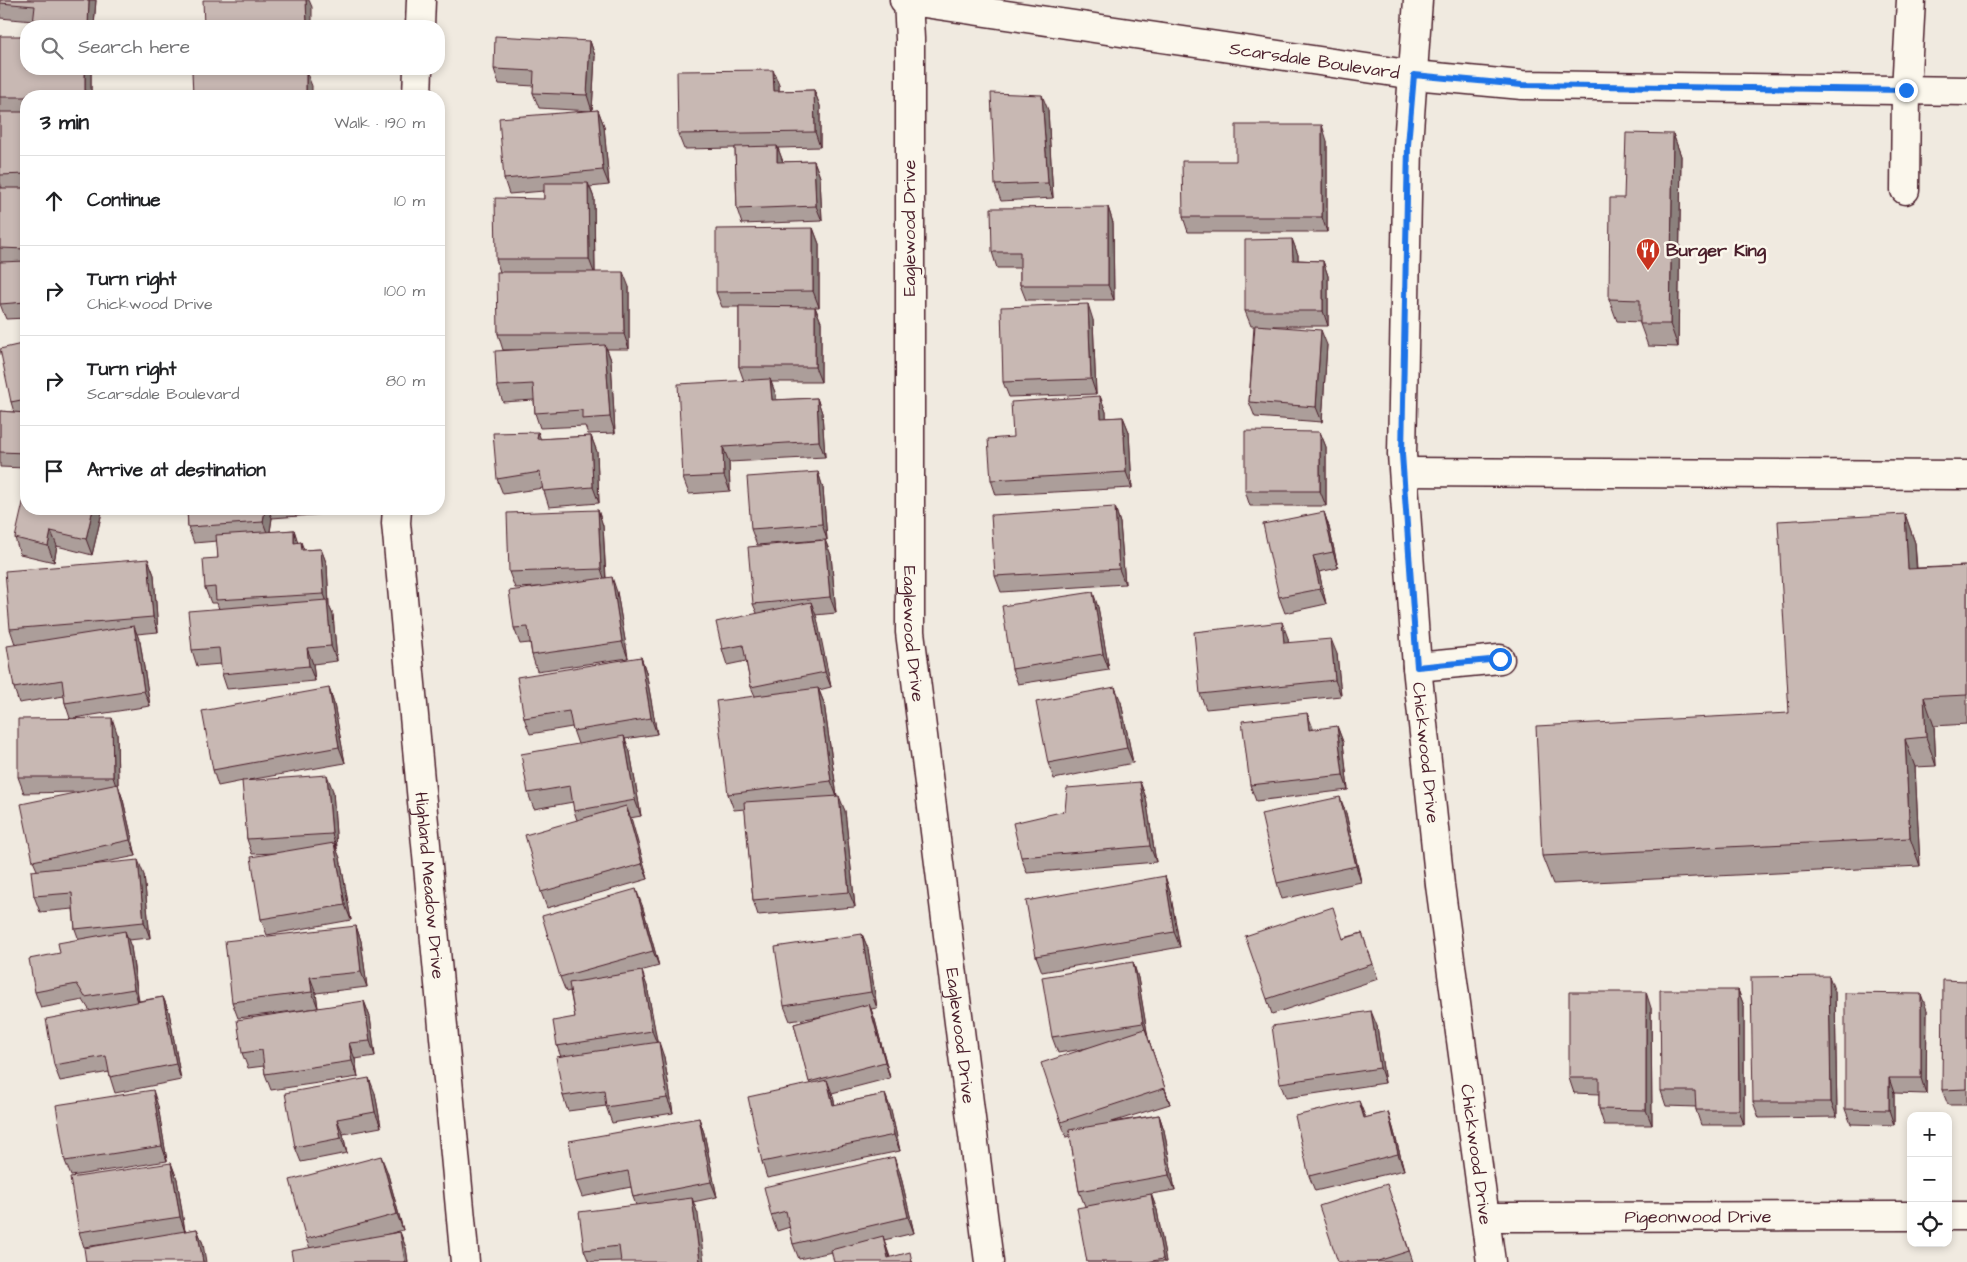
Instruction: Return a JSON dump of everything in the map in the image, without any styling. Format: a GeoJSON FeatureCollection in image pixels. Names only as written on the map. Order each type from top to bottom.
{"type":"FeatureCollection","features":[{"type":"Feature","properties":{"kind":"street"},"geometry":{"type":"LineString","coordinates":[[420,20],[422,0]]}},
{"type":"Feature","properties":{"kind":"street","name":"Scarsdale Boulevard"},"geometry":{"type":"LineString","coordinates":[[907,0],[1414,75],[1522,85],[1967,91]]}},
{"type":"Feature","properties":{"kind":"street","name":"Eaglewood Drive"},"geometry":{"type":"LineString","coordinates":[[907,0],[910,40],[910,632],[989,1262]]}},
{"type":"Feature","properties":{"kind":"street","name":"Chickwood Drive"},"geometry":{"type":"LineString","coordinates":[[1418,0],[1408,145],[1404,472],[1417,667],[1442,894],[1491,1262]]}},
{"type":"Feature","properties":{"kind":"street"},"geometry":{"type":"LineString","coordinates":[[1905,190],[1906,90],[1911,0]]}},
{"type":"Feature","properties":{"kind":"street"},"geometry":{"type":"LineString","coordinates":[[417,90],[418,75]]}},
{"type":"Feature","properties":{"kind":"street"},"geometry":{"type":"LineString","coordinates":[[1404,472],[1967,475]]}},
{"type":"Feature","properties":{"kind":"street","name":"Highland Meadow Drive"},"geometry":{"type":"LineString","coordinates":[[397,515],[398,543],[465,1262]]}},
{"type":"Feature","properties":{"kind":"street"},"geometry":{"type":"LineString","coordinates":[[1417,667],[1500,659]]}},
{"type":"Feature","properties":{"kind":"street","name":"Pigeonwood Drive"},"geometry":{"type":"LineString","coordinates":[[1486,1217],[1907,1216]]}},
{"type":"Feature","properties":{"kind":"street"},"geometry":{"type":"LineString","coordinates":[[1952,1216],[1967,1216]]}},
{"type":"Feature","properties":{"kind":"building"},"geometry":{"type":"Polygon","coordinates":[[[0,0],[89,0],[88,20],[33,20],[35,6],[0,3],[0,0]]]}},
{"type":"Feature","properties":{"kind":"building"},"geometry":{"type":"Polygon","coordinates":[[[203,0],[306,0],[307,20],[204,20],[203,0]]]}},
{"type":"Feature","properties":{"kind":"building"},"geometry":{"type":"Polygon","coordinates":[[[0,36],[20,36],[20,75],[85,75],[85,90],[20,90],[20,97],[0,97],[0,36]]]}},
{"type":"Feature","properties":{"kind":"building"},"geometry":{"type":"Polygon","coordinates":[[[495,36],[590,41],[587,95],[533,93],[534,71],[494,69],[495,36]]]}},
{"type":"Feature","properties":{"kind":"building"},"geometry":{"type":"Polygon","coordinates":[[[773,70],[774,91],[814,90],[815,132],[678,134],[677,71],[773,70]]]}},
{"type":"Feature","properties":{"kind":"building"},"geometry":{"type":"Polygon","coordinates":[[[192,75],[306,75],[306,90],[193,90],[192,75]]]}},
{"type":"Feature","properties":{"kind":"building"},"geometry":{"type":"Polygon","coordinates":[[[991,93],[1042,95],[1048,183],[995,185],[991,93]]]}},
{"type":"Feature","properties":{"kind":"building"},"geometry":{"type":"Polygon","coordinates":[[[598,110],[603,170],[504,179],[499,118],[598,110]]]}},
{"type":"Feature","properties":{"kind":"building"},"geometry":{"type":"Polygon","coordinates":[[[0,112],[20,112],[20,174],[0,175],[0,112]]]}},
{"type":"Feature","properties":{"kind":"building"},"geometry":{"type":"Polygon","coordinates":[[[1236,125],[1322,125],[1322,217],[1183,217],[1182,161],[1236,161],[1236,125]]]}},
{"type":"Feature","properties":{"kind":"building","name":"Burger King"},"geometry":{"type":"Polygon","coordinates":[[[1626,133],[1673,134],[1670,324],[1640,324],[1640,300],[1609,299],[1610,198],[1624,198],[1626,133]]]}},
{"type":"Feature","properties":{"kind":"building"},"geometry":{"type":"Polygon","coordinates":[[[777,146],[777,162],[814,161],[816,206],[737,209],[735,147],[777,146]]]}},
{"type":"Feature","properties":{"kind":"building"},"geometry":{"type":"Polygon","coordinates":[[[544,183],[588,183],[589,259],[496,259],[495,198],[544,199],[544,183]]]}},
{"type":"Feature","properties":{"kind":"building"},"geometry":{"type":"Polygon","coordinates":[[[0,188],[20,188],[20,249],[0,248],[0,188]]]}},
{"type":"Feature","properties":{"kind":"building"},"geometry":{"type":"Polygon","coordinates":[[[1108,207],[1108,285],[1020,285],[1020,252],[992,252],[991,208],[1108,207]]]}},
{"type":"Feature","properties":{"kind":"building"},"geometry":{"type":"Polygon","coordinates":[[[813,228],[813,291],[716,292],[716,229],[813,228]]]}},
{"type":"Feature","properties":{"kind":"building"},"geometry":{"type":"Polygon","coordinates":[[[1292,239],[1293,260],[1323,261],[1323,311],[1245,311],[1245,240],[1292,239]]]}},
{"type":"Feature","properties":{"kind":"building"},"geometry":{"type":"Polygon","coordinates":[[[20,261],[20,302],[0,304],[0,262],[20,261]]]}},
{"type":"Feature","properties":{"kind":"building"},"geometry":{"type":"Polygon","coordinates":[[[497,272],[623,272],[624,334],[498,334],[497,272]]]}},
{"type":"Feature","properties":{"kind":"building"},"geometry":{"type":"Polygon","coordinates":[[[1088,304],[1091,379],[1003,382],[1001,307],[1088,304]]]}},
{"type":"Feature","properties":{"kind":"building"},"geometry":{"type":"Polygon","coordinates":[[[739,306],[815,307],[815,367],[739,367],[739,306]]]}},
{"type":"Feature","properties":{"kind":"building"},"geometry":{"type":"Polygon","coordinates":[[[1255,325],[1321,330],[1316,407],[1249,402],[1255,325]]]}},
{"type":"Feature","properties":{"kind":"building"},"geometry":{"type":"Polygon","coordinates":[[[20,344],[20,400],[11,402],[0,349],[20,344]]]}},
{"type":"Feature","properties":{"kind":"building"},"geometry":{"type":"Polygon","coordinates":[[[605,345],[610,417],[582,419],[582,410],[535,413],[533,384],[497,386],[495,351],[605,345]]]}},
{"type":"Feature","properties":{"kind":"building"},"geometry":{"type":"Polygon","coordinates":[[[770,379],[772,400],[817,398],[819,441],[723,447],[724,476],[683,478],[678,384],[770,379]]]}},
{"type":"Feature","properties":{"kind":"building"},"geometry":{"type":"Polygon","coordinates":[[[1100,396],[1101,418],[1123,417],[1126,472],[991,480],[988,439],[1013,437],[1011,402],[1100,396]]]}},
{"type":"Feature","properties":{"kind":"building"},"geometry":{"type":"Polygon","coordinates":[[[0,411],[20,413],[20,453],[0,452],[0,411]]]}},
{"type":"Feature","properties":{"kind":"building"},"geometry":{"type":"Polygon","coordinates":[[[1245,431],[1320,432],[1320,491],[1245,491],[1245,431]]]}},
{"type":"Feature","properties":{"kind":"building"},"geometry":{"type":"Polygon","coordinates":[[[538,432],[537,439],[591,436],[593,487],[543,491],[540,472],[497,479],[493,433],[538,432]]]}},
{"type":"Feature","properties":{"kind":"building"},"geometry":{"type":"Polygon","coordinates":[[[818,472],[822,524],[751,529],[747,477],[818,472]]]}},
{"type":"Feature","properties":{"kind":"building"},"geometry":{"type":"Polygon","coordinates":[[[1115,507],[1119,569],[995,576],[991,515],[1115,507]]]}},
{"type":"Feature","properties":{"kind":"building"},"geometry":{"type":"Polygon","coordinates":[[[598,510],[601,569],[509,572],[507,513],[598,510]]]}},
{"type":"Feature","properties":{"kind":"building"},"geometry":{"type":"Polygon","coordinates":[[[1324,512],[1333,552],[1313,556],[1320,589],[1279,597],[1263,524],[1324,512]]]}},
{"type":"Feature","properties":{"kind":"building"},"geometry":{"type":"Polygon","coordinates":[[[1905,514],[1908,569],[1967,566],[1967,695],[1924,697],[1926,737],[1905,739],[1910,838],[1542,856],[1536,726],[1789,713],[1778,521],[1905,514]]]}},
{"type":"Feature","properties":{"kind":"building"},"geometry":{"type":"Polygon","coordinates":[[[20,515],[92,515],[86,539],[51,531],[48,546],[15,538],[20,515]]]}},
{"type":"Feature","properties":{"kind":"building"},"geometry":{"type":"Polygon","coordinates":[[[187,515],[264,515],[263,522],[188,527],[187,515]]]}},
{"type":"Feature","properties":{"kind":"building"},"geometry":{"type":"Polygon","coordinates":[[[294,530],[294,543],[301,542],[302,550],[321,549],[324,594],[216,600],[215,587],[205,588],[203,559],[218,558],[216,535],[294,530]]]}},
{"type":"Feature","properties":{"kind":"building"},"geometry":{"type":"Polygon","coordinates":[[[825,540],[830,597],[753,604],[748,547],[825,540]]]}},
{"type":"Feature","properties":{"kind":"building"},"geometry":{"type":"Polygon","coordinates":[[[148,559],[153,617],[10,629],[5,571],[148,559]]]}},
{"type":"Feature","properties":{"kind":"building"},"geometry":{"type":"Polygon","coordinates":[[[612,577],[622,642],[532,655],[528,627],[514,628],[509,591],[612,577]]]}},
{"type":"Feature","properties":{"kind":"building"},"geometry":{"type":"Polygon","coordinates":[[[1093,592],[1103,654],[1012,669],[1002,606],[1093,592]]]}},
{"type":"Feature","properties":{"kind":"building"},"geometry":{"type":"Polygon","coordinates":[[[327,600],[331,646],[307,648],[309,666],[222,674],[219,648],[192,650],[188,611],[327,600]]]}},
{"type":"Feature","properties":{"kind":"building"},"geometry":{"type":"Polygon","coordinates":[[[811,602],[825,672],[751,687],[743,645],[722,649],[716,622],[811,602]]]}},
{"type":"Feature","properties":{"kind":"building"},"geometry":{"type":"Polygon","coordinates":[[[1282,622],[1284,643],[1331,639],[1335,680],[1200,694],[1194,632],[1282,622]]]}},
{"type":"Feature","properties":{"kind":"building"},"geometry":{"type":"Polygon","coordinates":[[[134,626],[144,691],[65,703],[62,680],[14,688],[7,646],[134,626]]]}},
{"type":"Feature","properties":{"kind":"building"},"geometry":{"type":"Polygon","coordinates":[[[641,657],[651,718],[573,731],[569,711],[524,718],[517,677],[641,657]]]}},
{"type":"Feature","properties":{"kind":"building"},"geometry":{"type":"Polygon","coordinates":[[[1115,687],[1127,748],[1048,763],[1036,702],[1115,687]]]}},
{"type":"Feature","properties":{"kind":"building"},"geometry":{"type":"Polygon","coordinates":[[[329,688],[339,747],[213,770],[202,711],[329,688]]]}},
{"type":"Feature","properties":{"kind":"building"},"geometry":{"type":"Polygon","coordinates":[[[818,688],[831,781],[728,794],[716,701],[818,688]]]}},
{"type":"Feature","properties":{"kind":"building"},"geometry":{"type":"Polygon","coordinates":[[[1307,713],[1309,730],[1337,726],[1343,775],[1250,785],[1242,721],[1307,713]]]}},
{"type":"Feature","properties":{"kind":"building"},"geometry":{"type":"Polygon","coordinates":[[[112,718],[113,777],[18,777],[18,719],[112,718]]]}},
{"type":"Feature","properties":{"kind":"building"},"geometry":{"type":"Polygon","coordinates":[[[624,736],[635,800],[574,811],[570,786],[528,793],[521,754],[624,736]]]}},
{"type":"Feature","properties":{"kind":"building"},"geometry":{"type":"Polygon","coordinates":[[[327,775],[332,834],[247,839],[242,781],[327,775]]]}},
{"type":"Feature","properties":{"kind":"building"},"geometry":{"type":"Polygon","coordinates":[[[1140,782],[1150,846],[1021,857],[1013,823],[1065,811],[1067,788],[1140,782]]]}},
{"type":"Feature","properties":{"kind":"building"},"geometry":{"type":"Polygon","coordinates":[[[118,784],[130,840],[33,861],[21,804],[118,784]]]}},
{"type":"Feature","properties":{"kind":"building"},"geometry":{"type":"Polygon","coordinates":[[[839,796],[849,892],[753,900],[744,802],[839,796]]]}},
{"type":"Feature","properties":{"kind":"building"},"geometry":{"type":"Polygon","coordinates":[[[1340,797],[1356,866],[1277,883],[1261,814],[1340,797]]]}},
{"type":"Feature","properties":{"kind":"building"},"geometry":{"type":"Polygon","coordinates":[[[626,806],[642,864],[541,892],[525,835],[626,806]]]}},
{"type":"Feature","properties":{"kind":"building"},"geometry":{"type":"Polygon","coordinates":[[[334,843],[345,905],[261,919],[251,857],[334,843]]]}},
{"type":"Feature","properties":{"kind":"building"},"geometry":{"type":"Polygon","coordinates":[[[138,860],[144,922],[75,929],[72,893],[34,896],[31,871],[138,860]]]}},
{"type":"Feature","properties":{"kind":"building"},"geometry":{"type":"Polygon","coordinates":[[[1165,876],[1174,932],[1036,956],[1026,901],[1165,876]]]}},
{"type":"Feature","properties":{"kind":"building"},"geometry":{"type":"Polygon","coordinates":[[[636,889],[653,951],[560,977],[542,916],[636,889]]]}},
{"type":"Feature","properties":{"kind":"building"},"geometry":{"type":"Polygon","coordinates":[[[1333,907],[1343,939],[1362,933],[1373,964],[1267,999],[1245,936],[1333,907]]]}},
{"type":"Feature","properties":{"kind":"building"},"geometry":{"type":"Polygon","coordinates":[[[356,926],[361,972],[310,977],[312,992],[232,1002],[225,941],[356,926]]]}},
{"type":"Feature","properties":{"kind":"building"},"geometry":{"type":"Polygon","coordinates":[[[125,931],[134,989],[85,997],[77,984],[35,992],[29,959],[60,953],[58,943],[125,931]]]}},
{"type":"Feature","properties":{"kind":"building"},"geometry":{"type":"Polygon","coordinates":[[[862,934],[871,992],[784,1006],[775,947],[862,934]]]}},
{"type":"Feature","properties":{"kind":"building"},"geometry":{"type":"Polygon","coordinates":[[[1133,962],[1143,1023],[1052,1037],[1042,977],[1133,962]]]}},
{"type":"Feature","properties":{"kind":"building"},"geometry":{"type":"Polygon","coordinates":[[[642,971],[652,1031],[557,1046],[553,1021],[575,1017],[569,983],[642,971]]]}},
{"type":"Feature","properties":{"kind":"building"},"geometry":{"type":"Polygon","coordinates":[[[1829,976],[1831,1102],[1753,1102],[1751,977],[1829,976]]]}},
{"type":"Feature","properties":{"kind":"building"},"geometry":{"type":"Polygon","coordinates":[[[1943,980],[1967,981],[1967,1089],[1942,1090],[1943,980]]]}},
{"type":"Feature","properties":{"kind":"building"},"geometry":{"type":"Polygon","coordinates":[[[1660,990],[1738,990],[1739,1110],[1696,1110],[1695,1091],[1661,1091],[1660,990]]]}},
{"type":"Feature","properties":{"kind":"building"},"geometry":{"type":"Polygon","coordinates":[[[1569,992],[1646,992],[1646,1110],[1599,1109],[1599,1078],[1569,1078],[1569,992]]]}},
{"type":"Feature","properties":{"kind":"building"},"geometry":{"type":"Polygon","coordinates":[[[1845,993],[1921,994],[1921,1078],[1889,1078],[1889,1110],[1845,1109],[1845,993]]]}},
{"type":"Feature","properties":{"kind":"building"},"geometry":{"type":"Polygon","coordinates":[[[163,997],[176,1064],[110,1077],[106,1056],[54,1065],[46,1019],[163,997]]]}},
{"type":"Feature","properties":{"kind":"building"},"geometry":{"type":"Polygon","coordinates":[[[364,1001],[370,1041],[349,1043],[352,1061],[265,1074],[262,1050],[242,1053],[237,1020],[364,1001]]]}},
{"type":"Feature","properties":{"kind":"building"},"geometry":{"type":"Polygon","coordinates":[[[869,1004],[885,1062],[809,1082],[794,1024],[869,1004]]]}},
{"type":"Feature","properties":{"kind":"building"},"geometry":{"type":"Polygon","coordinates":[[[1371,1011],[1380,1068],[1280,1083],[1272,1026],[1371,1011]]]}},
{"type":"Feature","properties":{"kind":"building"},"geometry":{"type":"Polygon","coordinates":[[[1145,1029],[1165,1088],[1061,1122],[1041,1063],[1145,1029]]]}},
{"type":"Feature","properties":{"kind":"building"},"geometry":{"type":"Polygon","coordinates":[[[659,1042],[667,1098],[606,1107],[604,1090],[563,1096],[556,1057],[659,1042]]]}},
{"type":"Feature","properties":{"kind":"building"},"geometry":{"type":"Polygon","coordinates":[[[369,1078],[375,1112],[337,1119],[341,1138],[295,1147],[285,1093],[369,1078]]]}},
{"type":"Feature","properties":{"kind":"building"},"geometry":{"type":"Polygon","coordinates":[[[827,1080],[833,1105],[885,1094],[894,1135],[762,1162],[748,1097],[827,1080]]]}},
{"type":"Feature","properties":{"kind":"building"},"geometry":{"type":"Polygon","coordinates":[[[153,1090],[162,1146],[65,1161],[56,1105],[153,1090]]]}},
{"type":"Feature","properties":{"kind":"building"},"geometry":{"type":"Polygon","coordinates":[[[1359,1101],[1364,1118],[1388,1112],[1398,1154],[1309,1176],[1295,1116],[1359,1101]]]}},
{"type":"Feature","properties":{"kind":"building"},"geometry":{"type":"Polygon","coordinates":[[[1159,1115],[1169,1175],[1079,1191],[1069,1130],[1159,1115]]]}},
{"type":"Feature","properties":{"kind":"building"},"geometry":{"type":"Polygon","coordinates":[[[699,1118],[711,1182],[633,1197],[628,1171],[576,1181],[569,1141],[699,1118]]]}},
{"type":"Feature","properties":{"kind":"building"},"geometry":{"type":"Polygon","coordinates":[[[381,1156],[397,1214],[306,1239],[290,1180],[381,1156]]]}},
{"type":"Feature","properties":{"kind":"building"},"geometry":{"type":"Polygon","coordinates":[[[894,1157],[908,1217],[793,1244],[786,1211],[771,1215],[764,1187],[894,1157]]]}},
{"type":"Feature","properties":{"kind":"building"},"geometry":{"type":"Polygon","coordinates":[[[171,1163],[180,1217],[79,1232],[70,1178],[171,1163]]]}},
{"type":"Feature","properties":{"kind":"building"},"geometry":{"type":"Polygon","coordinates":[[[1387,1184],[1409,1251],[1375,1262],[1338,1262],[1319,1206],[1387,1184]]]}},
{"type":"Feature","properties":{"kind":"building"},"geometry":{"type":"Polygon","coordinates":[[[1151,1194],[1163,1259],[1147,1262],[1087,1262],[1077,1208],[1151,1194]]]}},
{"type":"Feature","properties":{"kind":"building"},"geometry":{"type":"Polygon","coordinates":[[[692,1198],[700,1262],[621,1262],[619,1246],[584,1250],[579,1212],[692,1198]]]}},
{"type":"Feature","properties":{"kind":"building"},"geometry":{"type":"Polygon","coordinates":[[[197,1229],[203,1262],[86,1262],[84,1248],[197,1229]]]}},
{"type":"Feature","properties":{"kind":"building"},"geometry":{"type":"Polygon","coordinates":[[[400,1232],[405,1262],[293,1262],[291,1251],[400,1232]]]}},
{"type":"Feature","properties":{"kind":"building"},"geometry":{"type":"Polygon","coordinates":[[[883,1236],[888,1258],[910,1252],[912,1262],[834,1262],[831,1250],[883,1236]]]}},
{"type":"Feature","properties":{"kind":"place","name":"Burger King"},"geometry":{"type":"Point","coordinates":[1648,271]}},
{"type":"Feature","properties":{"kind":"route"},"geometry":{"type":"LineString","coordinates":[[1500,659],[1417,667],[1402,454],[1408,145],[1414,75],[1522,85],[1906,90]]}}]}
